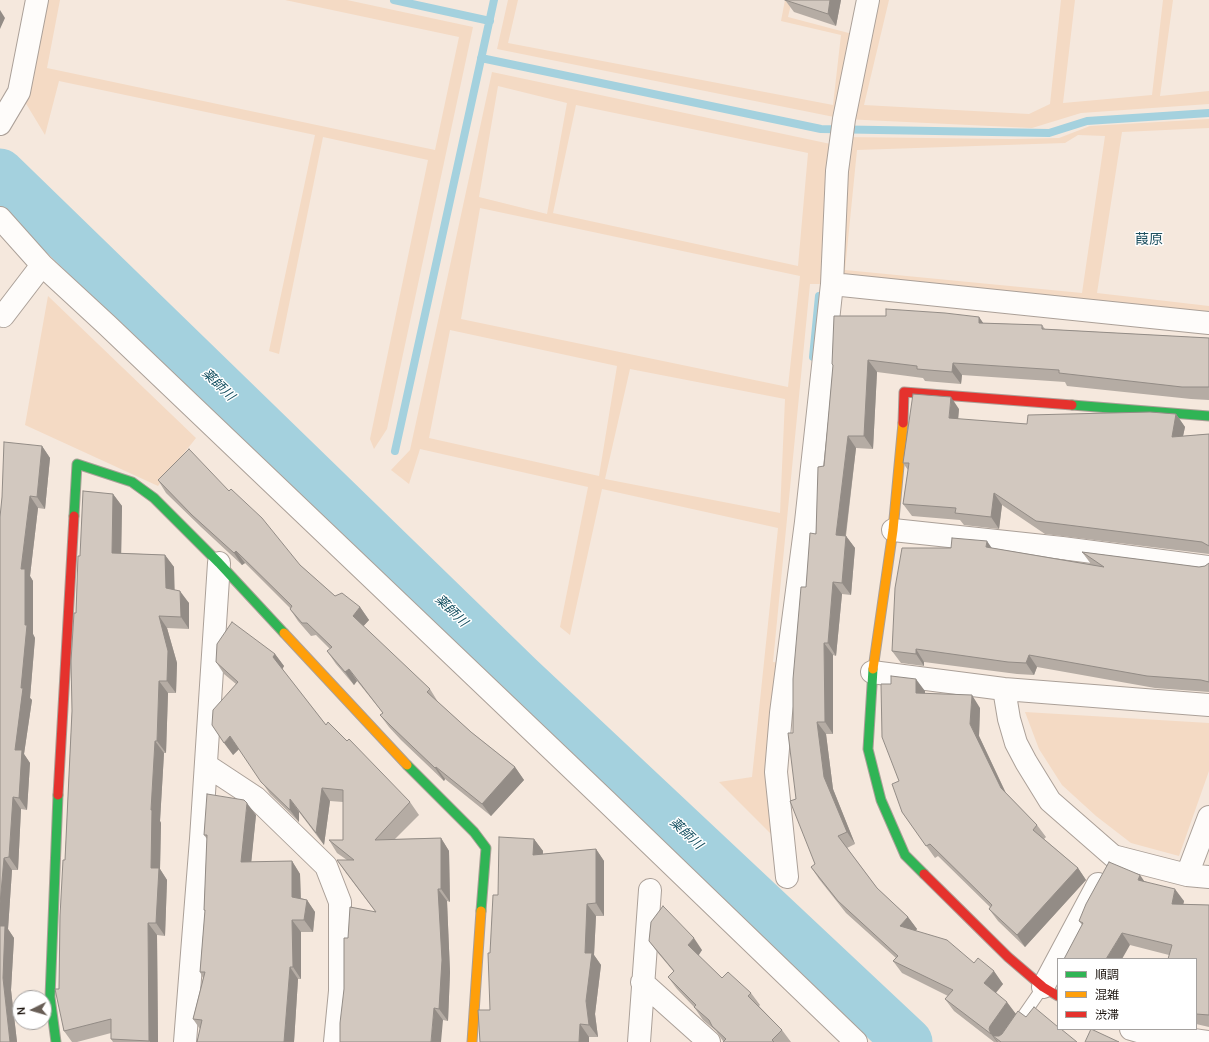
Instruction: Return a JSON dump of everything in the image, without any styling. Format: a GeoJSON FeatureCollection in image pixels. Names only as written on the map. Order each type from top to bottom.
{"type":"FeatureCollection","features":[{"type":"Feature","properties":{"kind":"street"},"geometry":{"type":"LineString","coordinates":[[0,124],[19,92],[38,0]]}},
{"type":"Feature","properties":{"kind":"street"},"geometry":{"type":"LineString","coordinates":[[787,876],[776,772],[806,522],[832,284],[837,171],[844,119],[868,0]]}},
{"type":"Feature","properties":{"kind":"street"},"geometry":{"type":"LineString","coordinates":[[0,218],[42,266],[182,396],[856,1042]]}},
{"type":"Feature","properties":{"kind":"street"},"geometry":{"type":"LineString","coordinates":[[0,315],[3,316],[42,266]]}},
{"type":"Feature","properties":{"kind":"street"},"geometry":{"type":"LineString","coordinates":[[832,284],[1209,323]]}},
{"type":"Feature","properties":{"kind":"street"},"geometry":{"type":"LineString","coordinates":[[1057,979],[1051,992],[1008,957],[905,855],[881,800],[868,749],[872,672],[893,530],[902,438],[904,392],[1209,416]]}},
{"type":"Feature","properties":{"kind":"street"},"geometry":{"type":"LineString","coordinates":[[56,1042],[50,997],[52,927],[61,734],[77,464],[132,482],[154,498],[219,563],[424,783],[474,832],[486,848],[472,1042]]}},
{"type":"Feature","properties":{"kind":"street"},"geometry":{"type":"LineString","coordinates":[[893,530],[1062,548],[1209,567]]}},
{"type":"Feature","properties":{"kind":"street"},"geometry":{"type":"LineString","coordinates":[[185,1042],[201,839],[219,563]]}},
{"type":"Feature","properties":{"kind":"street"},"geometry":{"type":"LineString","coordinates":[[872,672],[1004,689],[1209,705]]}},
{"type":"Feature","properties":{"kind":"street"},"geometry":{"type":"LineString","coordinates":[[1004,689],[1009,719],[1016,743],[1050,801],[1113,856],[1187,875],[1209,877]]}},
{"type":"Feature","properties":{"kind":"street"},"geometry":{"type":"LineString","coordinates":[[206,764],[256,798],[326,866],[340,902],[340,991],[335,1042]]}},
{"type":"Feature","properties":{"kind":"street"},"geometry":{"type":"LineString","coordinates":[[1187,875],[1209,817]]}},
{"type":"Feature","properties":{"kind":"street"},"geometry":{"type":"LineString","coordinates":[[1066,958],[1113,856]]}},
{"type":"Feature","properties":{"kind":"street"},"geometry":{"type":"LineString","coordinates":[[639,1042],[642,982],[650,890]]}},
{"type":"Feature","properties":{"kind":"street"},"geometry":{"type":"LineString","coordinates":[[642,982],[709,1042]]}},
{"type":"Feature","properties":{"kind":"street"},"geometry":{"type":"LineString","coordinates":[[1135,1030],[1149,1034],[1209,1042]]}},
{"type":"Feature","properties":{"kind":"lane"},"geometry":{"type":"LineString","coordinates":[[1005,1042],[1051,992]]}},
{"type":"Feature","properties":{"kind":"shaded area"},"geometry":{"type":"Polygon","coordinates":[[[37,0],[60,0],[47,68],[435,150],[459,37],[285,0],[347,0],[473,27],[387,429],[374,449],[370,439],[428,160],[323,137],[279,354],[269,351],[315,135],[59,81],[45,135],[19,92],[37,0]]]}},
{"type":"Feature","properties":{"kind":"shaded area"},"geometry":{"type":"Polygon","coordinates":[[[508,0],[518,0],[508,43],[833,105],[841,35],[781,21],[785,0],[792,0],[788,17],[860,36],[868,0],[889,0],[864,105],[1029,114],[1050,104],[1061,0],[1075,0],[1063,103],[1152,95],[1163,0],[1173,0],[1160,96],[1209,91],[1209,104],[1081,113],[1032,128],[844,119],[497,49],[508,0]]]}},
{"type":"Feature","properties":{"kind":"shaded area"},"geometry":{"type":"Polygon","coordinates":[[[492,72],[840,146],[841,137],[1011,139],[1059,138],[1090,126],[1209,119],[1209,128],[1122,132],[1097,293],[1209,306],[1209,323],[832,284],[810,284],[773,662],[788,664],[783,840],[771,834],[719,782],[752,777],[778,528],[602,489],[570,635],[560,627],[588,487],[420,449],[409,484],[391,470],[410,450],[492,72]],[[498,86],[479,197],[547,214],[567,103],[498,86]],[[576,105],[553,213],[798,266],[808,153],[576,105]],[[1078,135],[1065,143],[857,150],[845,270],[1082,293],[1105,136],[1078,135]],[[480,208],[461,319],[788,387],[800,276],[480,208]],[[450,330],[429,438],[599,476],[617,366],[450,330]],[[630,369],[605,479],[780,513],[785,399],[630,369]]]}},
{"type":"Feature","properties":{"kind":"shaded area"},"geometry":{"type":"Polygon","coordinates":[[[48,296],[196,438],[158,486],[25,425],[48,296]]]}},
{"type":"Feature","properties":{"kind":"shaded area"},"geometry":{"type":"Polygon","coordinates":[[[1025,712],[1209,723],[1209,771],[1179,856],[1131,843],[1096,816],[1062,785],[1039,749],[1025,712]]]}},
{"type":"Feature","properties":{"kind":"building"},"geometry":{"type":"Polygon","coordinates":[[[785,0],[830,0],[828,14],[785,0]]]}},
{"type":"Feature","properties":{"kind":"building"},"geometry":{"type":"Polygon","coordinates":[[[886,309],[979,317],[979,323],[1042,325],[1042,329],[1209,338],[1209,387],[1182,387],[1059,373],[1059,370],[953,363],[952,372],[917,369],[917,366],[868,360],[864,436],[848,436],[836,535],[846,536],[842,583],[833,582],[828,643],[824,643],[825,722],[817,722],[824,777],[847,832],[838,836],[877,888],[908,917],[900,926],[947,940],[974,963],[978,958],[994,971],[984,983],[1007,1002],[990,1026],[989,1029],[991,1034],[945,999],[953,990],[893,961],[898,956],[838,901],[811,867],[815,864],[790,801],[796,799],[788,733],[793,733],[793,679],[801,587],[806,587],[810,533],[816,534],[818,467],[824,466],[833,365],[834,316],[886,316],[886,309]]]}},
{"type":"Feature","properties":{"kind":"building"},"geometry":{"type":"Polygon","coordinates":[[[913,394],[951,397],[949,418],[1027,424],[1028,415],[1150,412],[1176,414],[1172,437],[1209,434],[1209,546],[1202,542],[1036,521],[994,493],[991,517],[955,513],[956,508],[903,504],[909,463],[903,463],[913,394]]]}},
{"type":"Feature","properties":{"kind":"building"},"geometry":{"type":"Polygon","coordinates":[[[4,442],[42,446],[37,497],[30,496],[21,569],[25,569],[25,625],[27,625],[21,688],[23,688],[15,750],[22,750],[19,798],[13,797],[9,857],[4,858],[0,904],[0,517],[4,442]]]}},
{"type":"Feature","properties":{"kind":"building"},"geometry":{"type":"Polygon","coordinates":[[[189,449],[229,491],[231,489],[262,518],[300,565],[335,596],[342,593],[360,607],[353,616],[430,689],[427,692],[471,732],[515,767],[482,804],[436,767],[435,768],[380,715],[383,713],[349,669],[345,672],[327,651],[332,647],[307,623],[302,623],[290,609],[292,606],[236,551],[234,553],[192,515],[158,480],[189,449]]]}},
{"type":"Feature","properties":{"kind":"building"},"geometry":{"type":"Polygon","coordinates":[[[83,491],[113,494],[112,553],[165,555],[166,588],[180,591],[181,617],[159,616],[168,651],[167,681],[159,681],[157,741],[155,741],[151,810],[151,868],[159,868],[156,923],[148,923],[149,1041],[111,1039],[111,1019],[64,1031],[55,989],[59,989],[60,916],[63,860],[65,860],[72,711],[71,661],[74,613],[76,613],[78,556],[80,556],[83,491]]]}},
{"type":"Feature","properties":{"kind":"building"},"geometry":{"type":"Polygon","coordinates":[[[952,538],[987,541],[986,547],[1104,567],[1082,552],[1199,567],[1205,566],[1209,563],[1209,682],[1201,680],[1147,676],[1029,655],[1026,663],[1008,662],[916,649],[916,654],[892,651],[895,588],[902,548],[951,548],[952,538]]]}},
{"type":"Feature","properties":{"kind":"building"},"geometry":{"type":"Polygon","coordinates":[[[232,622],[275,654],[273,657],[326,725],[328,722],[347,741],[349,739],[410,802],[375,840],[441,838],[441,889],[438,889],[442,960],[439,1009],[434,1008],[431,1042],[340,1042],[340,1023],[344,989],[344,938],[348,938],[350,907],[376,912],[337,860],[354,860],[329,840],[343,840],[343,790],[322,788],[316,833],[290,799],[290,810],[261,782],[230,736],[224,743],[212,725],[213,710],[238,682],[216,662],[217,644],[232,622]]]}},
{"type":"Feature","properties":{"kind":"building"},"geometry":{"type":"Polygon","coordinates":[[[891,676],[916,679],[916,693],[972,695],[970,724],[1001,788],[1037,825],[1033,830],[1078,868],[1017,935],[989,909],[992,905],[930,844],[926,846],[902,812],[892,784],[899,781],[882,737],[881,684],[891,684],[891,676]]]}},
{"type":"Feature","properties":{"kind":"building"},"geometry":{"type":"Polygon","coordinates":[[[207,794],[244,800],[247,803],[241,862],[292,861],[292,897],[307,900],[304,920],[292,920],[293,967],[290,967],[284,1042],[197,1042],[202,1020],[193,1019],[205,972],[200,972],[205,910],[207,835],[204,835],[207,794]]]}},
{"type":"Feature","properties":{"kind":"building"},"geometry":{"type":"Polygon","coordinates":[[[499,837],[534,839],[533,855],[596,849],[596,903],[587,904],[585,953],[592,953],[586,1001],[589,1025],[580,1024],[579,1042],[480,1042],[478,1010],[490,1010],[488,953],[490,953],[493,895],[498,895],[499,837]]]}},
{"type":"Feature","properties":{"kind":"building"},"geometry":{"type":"Polygon","coordinates":[[[1109,862],[1140,875],[1138,880],[1175,889],[1172,904],[1209,905],[1209,1015],[1197,1014],[1197,958],[1168,958],[1172,945],[1122,933],[1107,958],[1065,958],[1083,923],[1079,921],[1086,904],[1109,862]]]}},
{"type":"Feature","properties":{"kind":"building"},"geometry":{"type":"Polygon","coordinates":[[[663,906],[694,938],[688,945],[722,978],[728,972],[751,993],[748,996],[782,1030],[772,1040],[774,1042],[723,1042],[726,1039],[712,1026],[709,1020],[694,1007],[696,1005],[668,977],[674,971],[649,941],[651,922],[663,906]]]}},
{"type":"Feature","properties":{"kind":"building"},"geometry":{"type":"Polygon","coordinates":[[[0,926],[5,926],[3,978],[10,1042],[0,1042],[0,926]]]}},
{"type":"Feature","properties":{"kind":"building"},"geometry":{"type":"Polygon","coordinates":[[[1034,1007],[1057,1026],[1057,1030],[1062,1030],[1077,1042],[1001,1042],[993,1036],[999,1036],[1002,1034],[1018,1011],[1026,1017],[1034,1007]]]}},
{"type":"Feature","properties":{"kind":"building"},"geometry":{"type":"Polygon","coordinates":[[[1091,1030],[1093,1030],[1119,1042],[1085,1042],[1091,1030]]]}},
{"type":"Feature","properties":{"kind":"waterway"},"geometry":{"type":"LineString","coordinates":[[394,0],[490,21]]}},
{"type":"Feature","properties":{"kind":"waterway"},"geometry":{"type":"LineString","coordinates":[[395,451],[494,0]]}},
{"type":"Feature","properties":{"kind":"waterway"},"geometry":{"type":"LineString","coordinates":[[481,58],[821,129],[1049,133],[1087,121],[1209,113]]}},
{"type":"Feature","properties":{"kind":"waterway","name":"薬師川"},"geometry":{"type":"LineString","coordinates":[[0,173],[520,678],[908,1042]]}},
{"type":"Feature","properties":{"kind":"waterway"},"geometry":{"type":"LineString","coordinates":[[813,357],[819,296]]}},
{"type":"Feature","properties":{"kind":"traffic: fast"},"geometry":{"type":"LineString","coordinates":[[1072,405],[1209,416]]}},
{"type":"Feature","properties":{"kind":"traffic: fast"},"geometry":{"type":"LineString","coordinates":[[74,516],[77,464],[132,482],[154,498],[219,563],[284,633]]}},
{"type":"Feature","properties":{"kind":"traffic: fast"},"geometry":{"type":"LineString","coordinates":[[873,669],[868,749],[881,800],[905,855],[924,874]]}},
{"type":"Feature","properties":{"kind":"traffic: fast"},"geometry":{"type":"LineString","coordinates":[[407,765],[474,832],[486,848],[481,911]]}},
{"type":"Feature","properties":{"kind":"traffic: fast"},"geometry":{"type":"LineString","coordinates":[[56,1042],[50,997],[58,795]]}},
{"type":"Feature","properties":{"kind":"traffic: slow"},"geometry":{"type":"LineString","coordinates":[[873,669],[893,530],[903,423]]}},
{"type":"Feature","properties":{"kind":"traffic: slow"},"geometry":{"type":"LineString","coordinates":[[284,633],[407,765]]}},
{"type":"Feature","properties":{"kind":"traffic: slow"},"geometry":{"type":"LineString","coordinates":[[472,1042],[481,911]]}},
{"type":"Feature","properties":{"kind":"traffic: jam"},"geometry":{"type":"LineString","coordinates":[[903,423],[904,392],[1072,405]]}},
{"type":"Feature","properties":{"kind":"traffic: jam"},"geometry":{"type":"LineString","coordinates":[[58,795],[74,516]]}},
{"type":"Feature","properties":{"kind":"traffic: jam"},"geometry":{"type":"LineString","coordinates":[[924,874],[1008,957],[1043,987],[1057,995]]}},
{"type":"Feature","properties":{"kind":"district","name":"葭原"},"geometry":{"type":"Point","coordinates":[1149,240]}}]}
